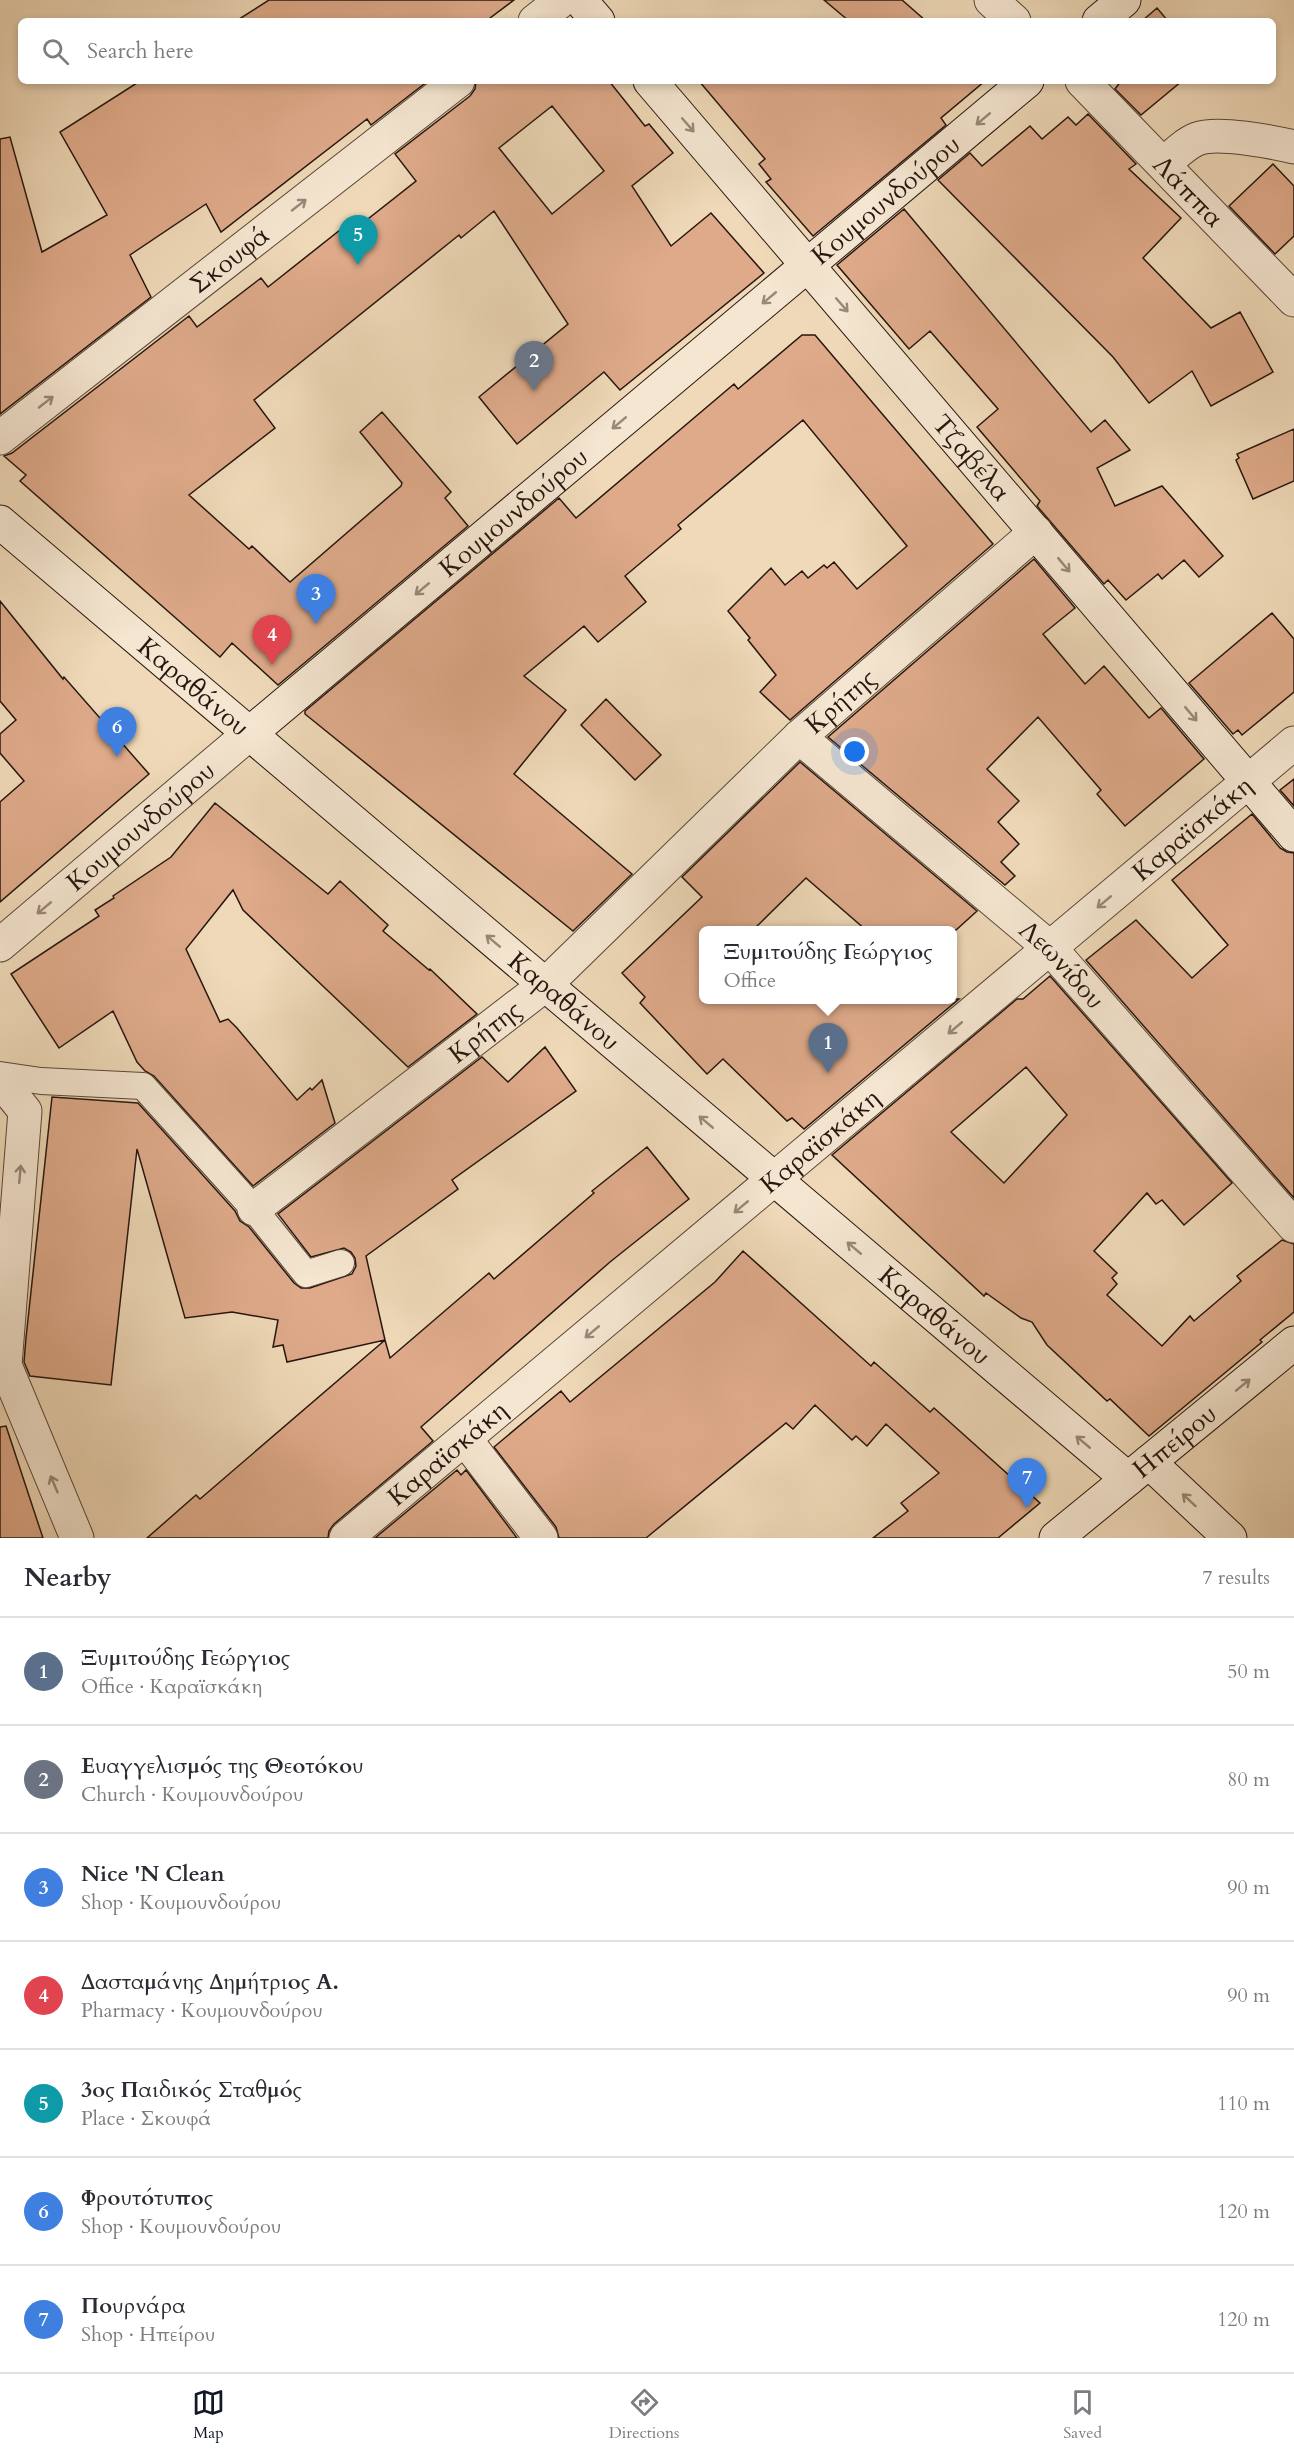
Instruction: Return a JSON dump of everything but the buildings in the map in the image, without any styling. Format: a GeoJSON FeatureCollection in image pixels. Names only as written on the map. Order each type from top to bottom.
{"type":"FeatureCollection","features":[{"type":"Feature","properties":{"kind":"street"},"geometry":{"type":"LineString","coordinates":[[539,18],[562,0]]}},
{"type":"Feature","properties":{"kind":"street"},"geometry":{"type":"LineString","coordinates":[[580,0],[595,18]]}},
{"type":"Feature","properties":{"kind":"street"},"geometry":{"type":"LineString","coordinates":[[991,0],[1011,18]]}},
{"type":"Feature","properties":{"kind":"street"},"geometry":{"type":"LineString","coordinates":[[1103,18],[1124,0]]}},
{"type":"Feature","properties":{"kind":"street","name":"Σκουφά"},"geometry":{"type":"LineString","coordinates":[[0,438],[454,84]]}},
{"type":"Feature","properties":{"kind":"street","name":"Τζαβέλα"},"geometry":{"type":"LineString","coordinates":[[653,84],[1294,835]]}},
{"type":"Feature","properties":{"kind":"street","name":"Κουμουνδούρου"},"geometry":{"type":"LineString","coordinates":[[0,945],[1023,84]]}},
{"type":"Feature","properties":{"kind":"street","name":"Λάππα"},"geometry":{"type":"LineString","coordinates":[[1085,84],[1294,300]]}},
{"type":"Feature","properties":{"kind":"street"},"geometry":{"type":"LineString","coordinates":[[1164,164],[1187,145],[1202,138],[1233,138],[1294,147]]}},
{"type":"Feature","properties":{"kind":"street","name":"Καραθάνου"},"geometry":{"type":"LineString","coordinates":[[0,522],[774,1180],[1138,1471],[1230,1538]]}},
{"type":"Feature","properties":{"kind":"street","name":"Κρήτης"},"geometry":{"type":"LineString","coordinates":[[254,1209],[545,985],[799,737],[1036,532]]}},
{"type":"Feature","properties":{"kind":"street","name":"Λεωνίδου"},"geometry":{"type":"LineString","coordinates":[[799,737],[1050,948],[1294,1226]]}},
{"type":"Feature","properties":{"kind":"street","name":"Καραϊσκάκη"},"geometry":{"type":"LineString","coordinates":[[346,1538],[1294,743]]}},
{"type":"Feature","properties":{"kind":"street"},"geometry":{"type":"LineString","coordinates":[[0,1080],[25,1111],[4,1365],[77,1538]]}},
{"type":"Feature","properties":{"kind":"street","name":"Ηπείρου"},"geometry":{"type":"LineString","coordinates":[[1073,1533],[1138,1471],[1294,1343]]}},
{"type":"Feature","properties":{"kind":"street"},"geometry":{"type":"LineString","coordinates":[[465,1438],[542,1538]]}},
{"type":"Feature","properties":{"kind":"lane"},"geometry":{"type":"LineString","coordinates":[[0,1075],[41,1081],[143,1086],[254,1209],[306,1274],[340,1263]]}},
{"type":"Feature","properties":{"kind":"place","name":"3ος Παιδικός Σταθμός"},"geometry":{"type":"Point","coordinates":[358,265]}},
{"type":"Feature","properties":{"kind":"place","name":"Ευαγγελισμός της Θεοτόκου"},"geometry":{"type":"Point","coordinates":[534,391]}},
{"type":"Feature","properties":{"kind":"place","name":"Nice 'N Clean"},"geometry":{"type":"Point","coordinates":[316,624]}},
{"type":"Feature","properties":{"kind":"place","name":"Δασταμάνης Δημήτριος Α."},"geometry":{"type":"Point","coordinates":[272,665]}},
{"type":"Feature","properties":{"kind":"place","name":"Φρουτότυπος"},"geometry":{"type":"Point","coordinates":[117,757]}},
{"type":"Feature","properties":{"kind":"place","name":"Ξυμιτούδης Γεώργιος"},"geometry":{"type":"Point","coordinates":[828,1073]}},
{"type":"Feature","properties":{"kind":"place","name":"Πουρνάρα"},"geometry":{"type":"Point","coordinates":[1027,1508]}}]}
